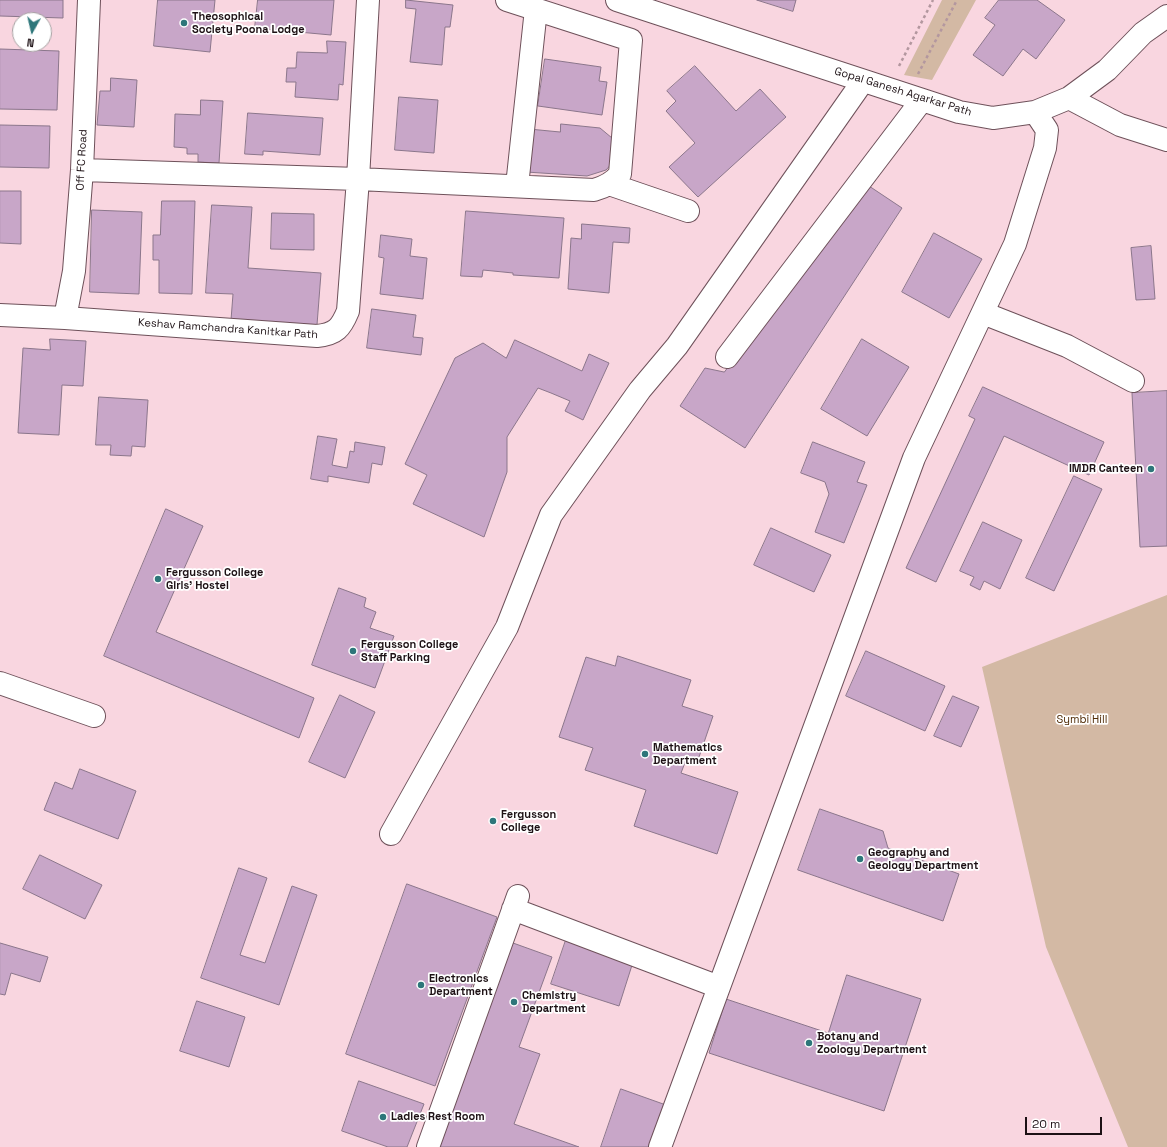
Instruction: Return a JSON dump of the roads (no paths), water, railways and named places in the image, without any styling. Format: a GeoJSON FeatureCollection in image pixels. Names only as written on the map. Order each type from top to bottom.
{"type":"FeatureCollection","features":[{"type":"Feature","properties":{"kind":"street","name":"Off FC Road"},"geometry":{"type":"LineString","coordinates":[[65,318],[74,271],[82,170],[89,0]]}},
{"type":"Feature","properties":{"kind":"street","name":"Keshav Ramchandra Kanitkar Path"},"geometry":{"type":"LineString","coordinates":[[0,315],[65,318],[317,336],[327,335],[336,331],[344,321],[348,311],[358,179],[368,0]]}},
{"type":"Feature","properties":{"kind":"street"},"geometry":{"type":"LineString","coordinates":[[82,170],[358,179],[594,190],[602,188],[620,174],[631,40],[506,0]]}},
{"type":"Feature","properties":{"kind":"street","name":"Gopal Ganesh Agarkar Path"},"geometry":{"type":"LineString","coordinates":[[617,0],[959,112],[993,118],[1035,112],[1068,98],[1107,70],[1143,33],[1167,16]]}},
{"type":"Feature","properties":{"kind":"street"},"geometry":{"type":"LineString","coordinates":[[517,186],[536,9]]}},
{"type":"Feature","properties":{"kind":"street"},"geometry":{"type":"LineString","coordinates":[[391,834],[507,628],[551,515],[640,390],[677,346],[862,81]]}},
{"type":"Feature","properties":{"kind":"street"},"geometry":{"type":"LineString","coordinates":[[1068,98],[1120,125],[1167,140]]}},
{"type":"Feature","properties":{"kind":"street"},"geometry":{"type":"LineString","coordinates":[[727,357],[922,100]]}},
{"type":"Feature","properties":{"kind":"street"},"geometry":{"type":"LineString","coordinates":[[660,1147],[914,458],[1015,244],[1045,148],[1047,130],[1035,112]]}},
{"type":"Feature","properties":{"kind":"street"},"geometry":{"type":"LineString","coordinates":[[609,184],[688,211]]}},
{"type":"Feature","properties":{"kind":"street"},"geometry":{"type":"LineString","coordinates":[[983,313],[1067,346],[1132,381]]}},
{"type":"Feature","properties":{"kind":"street"},"geometry":{"type":"LineString","coordinates":[[0,683],[94,716]]}},
{"type":"Feature","properties":{"kind":"street"},"geometry":{"type":"LineString","coordinates":[[428,1147],[516,902],[719,988]]}},
{"type":"Feature","properties":{"kind":"place","name":"Theosophical Society Poona Lodge"},"geometry":{"type":"Point","coordinates":[184,23]}},
{"type":"Feature","properties":{"kind":"place","name":"IMDR Canteen"},"geometry":{"type":"Point","coordinates":[1151,469]}},
{"type":"Feature","properties":{"kind":"place","name":"Fergusson College Girls' Hostel"},"geometry":{"type":"Point","coordinates":[158,579]}},
{"type":"Feature","properties":{"kind":"place","name":"Fergusson College Staff Parking"},"geometry":{"type":"Point","coordinates":[353,651]}},
{"type":"Feature","properties":{"kind":"place","name":"Mathematics Department"},"geometry":{"type":"Point","coordinates":[645,754]}},
{"type":"Feature","properties":{"kind":"place","name":"Fergusson College"},"geometry":{"type":"Point","coordinates":[493,821]}},
{"type":"Feature","properties":{"kind":"place","name":"Geography and Geology Department"},"geometry":{"type":"Point","coordinates":[860,859]}},
{"type":"Feature","properties":{"kind":"place","name":"Electronics Department"},"geometry":{"type":"Point","coordinates":[421,985]}},
{"type":"Feature","properties":{"kind":"place","name":"Chemistry Department"},"geometry":{"type":"Point","coordinates":[514,1002]}},
{"type":"Feature","properties":{"kind":"place","name":"Botany and Zoology Department"},"geometry":{"type":"Point","coordinates":[809,1043]}},
{"type":"Feature","properties":{"kind":"place","name":"Ladies Rest Room"},"geometry":{"type":"Point","coordinates":[383,1117]}},
{"type":"Feature","properties":{"kind":"park label","name":"Symbi Hill"},"geometry":{"type":"Point","coordinates":[1082,720]}}]}
